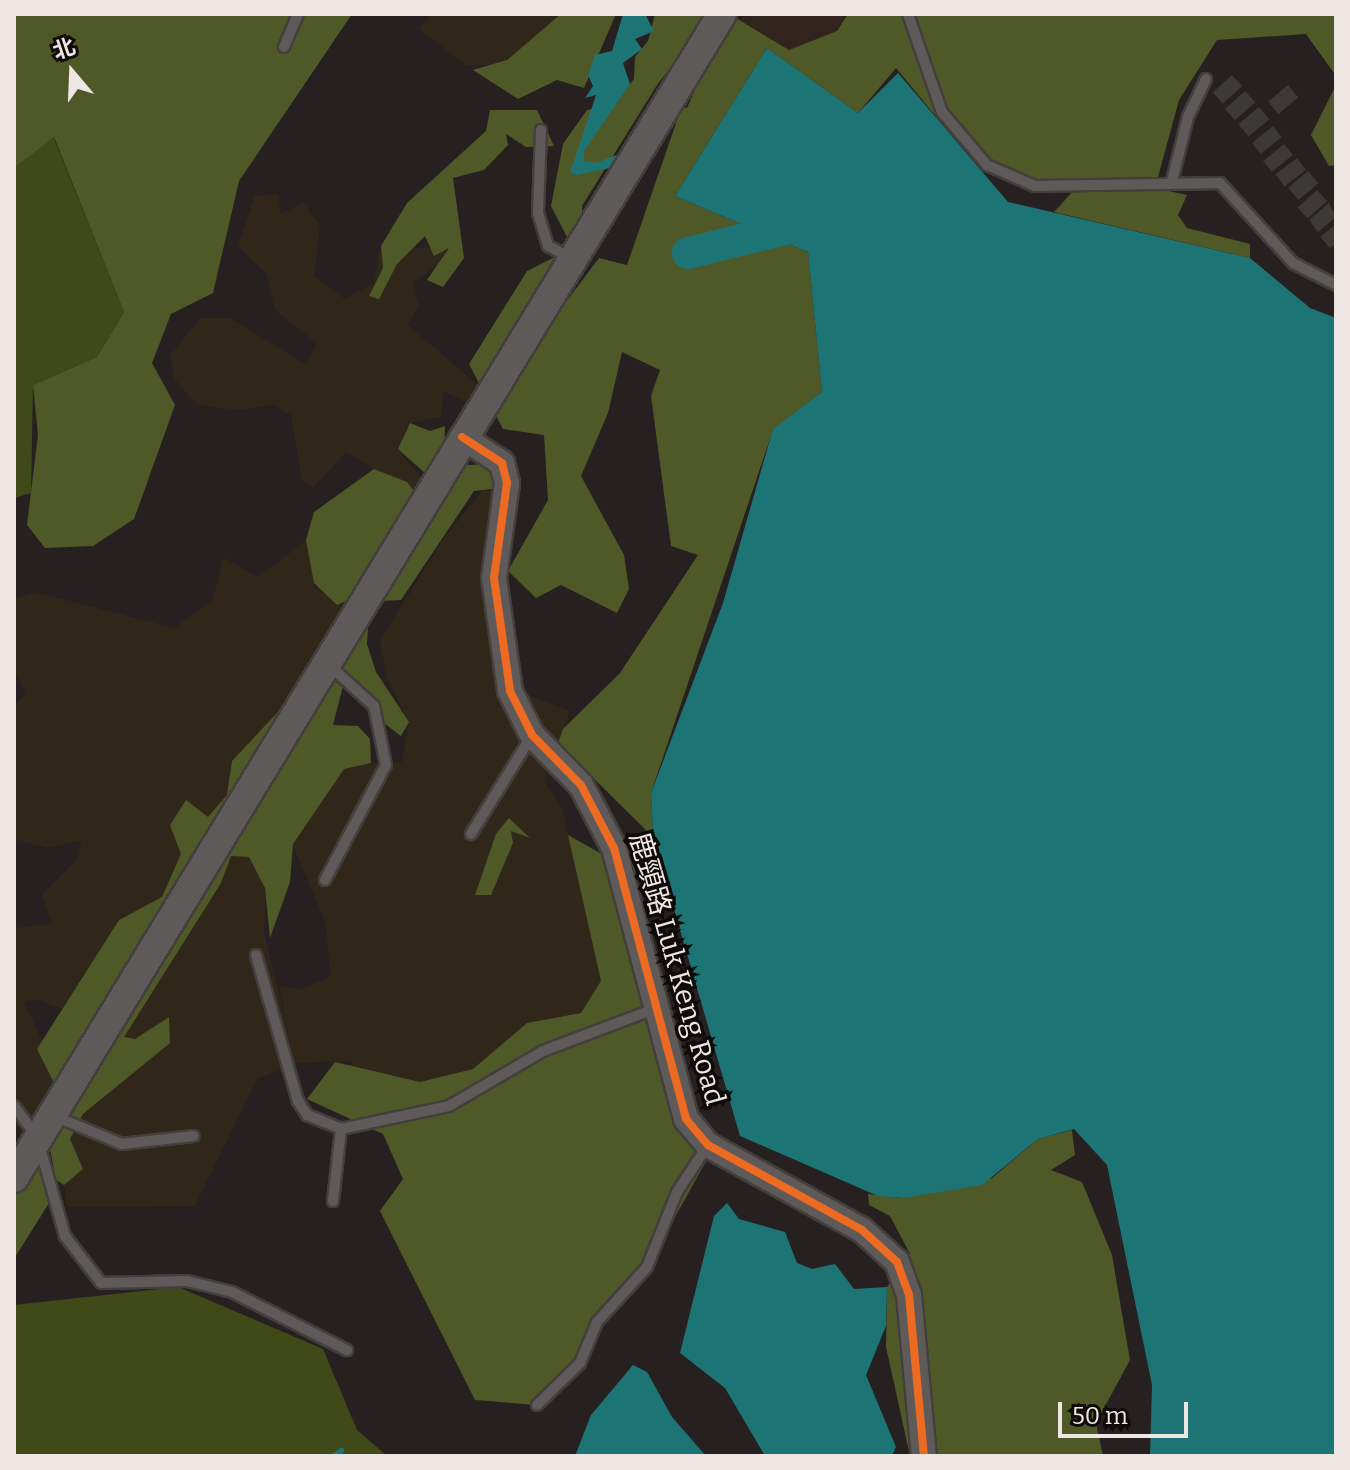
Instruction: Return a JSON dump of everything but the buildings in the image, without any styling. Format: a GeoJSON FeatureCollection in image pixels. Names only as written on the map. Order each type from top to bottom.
{"type":"FeatureCollection","features":[{"type":"Feature","properties":{"kind":"main road"},"geometry":{"type":"LineString","coordinates":[[14,1178],[722,14]]}},
{"type":"Feature","properties":{"kind":"street","name":"鹿頸路 Luk Keng Road"},"geometry":{"type":"LineString","coordinates":[[462,437],[502,463],[504,473],[494,578],[499,646],[510,691],[532,735],[581,785],[609,836],[683,1111],[708,1145],[862,1230],[897,1262],[909,1295],[924,1456]]}},
{"type":"Feature","properties":{"kind":"lane"},"geometry":{"type":"LineString","coordinates":[[284,47],[298,14]]}},
{"type":"Feature","properties":{"kind":"lane"},"geometry":{"type":"LineString","coordinates":[[908,14],[942,112],[987,165],[1035,186],[1172,181],[1220,183],[1293,263],[1336,285]]}},
{"type":"Feature","properties":{"kind":"lane"},"geometry":{"type":"LineString","coordinates":[[1172,181],[1188,117],[1206,79]]}},
{"type":"Feature","properties":{"kind":"lane"},"geometry":{"type":"LineString","coordinates":[[541,130],[535,187],[542,233],[548,246],[572,258]]}},
{"type":"Feature","properties":{"kind":"lane"},"geometry":{"type":"LineString","coordinates":[[325,880],[386,765],[374,706],[329,664]]}},
{"type":"Feature","properties":{"kind":"lane"},"geometry":{"type":"LineString","coordinates":[[471,834],[532,735]]}},
{"type":"Feature","properties":{"kind":"lane"},"geometry":{"type":"LineString","coordinates":[[256,955],[298,1101],[307,1115],[341,1129],[449,1106],[543,1051],[657,1008]]}},
{"type":"Feature","properties":{"kind":"lane"},"geometry":{"type":"LineString","coordinates":[[14,1106],[44,1126],[122,1144],[194,1136]]}},
{"type":"Feature","properties":{"kind":"lane"},"geometry":{"type":"LineString","coordinates":[[44,1126],[65,1236],[101,1283],[187,1281],[232,1292],[347,1350]]}},
{"type":"Feature","properties":{"kind":"lane"},"geometry":{"type":"LineString","coordinates":[[333,1201],[341,1129]]}},
{"type":"Feature","properties":{"kind":"lane"},"geometry":{"type":"LineString","coordinates":[[537,1405],[580,1363],[597,1322],[647,1267],[677,1192],[708,1145]]}},
{"type":"Feature","properties":{"kind":"shaded area"},"geometry":{"type":"Polygon","coordinates":[[[431,14],[561,14],[534,44],[499,64],[467,66],[419,29],[431,14]]]}},
{"type":"Feature","properties":{"kind":"shaded area"},"geometry":{"type":"Polygon","coordinates":[[[744,14],[848,14],[814,66],[741,20],[744,14]]]}},
{"type":"Feature","properties":{"kind":"shaded area"},"geometry":{"type":"Polygon","coordinates":[[[278,194],[281,214],[303,203],[320,224],[314,276],[345,299],[374,283],[379,253],[397,242],[407,250],[443,245],[447,258],[413,283],[419,305],[408,325],[480,387],[472,404],[443,391],[441,417],[409,423],[398,449],[422,480],[415,493],[346,452],[313,488],[302,479],[291,415],[274,405],[238,410],[198,405],[175,380],[170,356],[200,318],[230,318],[306,365],[317,343],[275,310],[267,274],[238,246],[255,196],[278,194]]]}},
{"type":"Feature","properties":{"kind":"shaded area"},"geometry":{"type":"Polygon","coordinates":[[[483,490],[506,493],[494,596],[512,689],[570,711],[544,780],[562,808],[601,982],[581,1013],[527,1023],[473,1069],[355,1107],[352,1061],[296,1063],[257,1079],[195,1206],[67,1207],[59,1147],[244,834],[266,892],[264,933],[287,1027],[279,985],[300,990],[330,977],[326,924],[290,838],[307,807],[349,764],[402,762],[409,722],[387,679],[380,640],[446,535],[483,490]]]}},
{"type":"Feature","properties":{"kind":"shaded area"},"geometry":{"type":"Polygon","coordinates":[[[332,521],[313,588],[350,602],[161,912],[122,915],[66,1011],[37,999],[24,1002],[61,1082],[29,1142],[14,1123],[14,928],[52,924],[42,895],[78,859],[81,840],[48,848],[14,839],[14,705],[26,694],[14,670],[14,599],[35,592],[174,628],[212,601],[224,558],[258,577],[332,521]]]}},
{"type":"Feature","properties":{"kind":"green space"},"geometry":{"type":"Polygon","coordinates":[[[14,14],[352,14],[239,181],[213,293],[171,314],[152,363],[175,405],[134,519],[93,546],[45,548],[27,525],[38,435],[33,385],[97,357],[124,312],[54,137],[14,168],[14,14]]]}},
{"type":"Feature","properties":{"kind":"green space"},"geometry":{"type":"Polygon","coordinates":[[[561,14],[616,14],[584,88],[557,80],[518,99],[473,70],[507,60],[561,14]]]}},
{"type":"Feature","properties":{"kind":"green space"},"geometry":{"type":"Polygon","coordinates":[[[655,14],[712,14],[657,85],[582,206],[582,242],[567,237],[551,206],[563,144],[587,110],[614,105],[634,79],[635,57],[648,41],[655,14]]]}},
{"type":"Feature","properties":{"kind":"green space"},"geometry":{"type":"Polygon","coordinates":[[[848,14],[1336,14],[1336,76],[1306,34],[1217,40],[1179,100],[1155,188],[1187,195],[1178,215],[1187,228],[1250,244],[1250,258],[1054,212],[1075,189],[1003,175],[952,136],[896,68],[858,113],[767,48],[675,196],[808,252],[822,392],[773,430],[651,793],[653,837],[558,743],[563,729],[620,673],[698,555],[671,546],[651,396],[660,370],[622,352],[608,413],[581,476],[624,555],[629,589],[617,613],[561,585],[536,598],[508,571],[548,500],[544,435],[503,429],[469,364],[527,271],[557,256],[548,297],[566,302],[599,258],[627,265],[682,106],[687,108],[718,37],[736,18],[789,50],[837,31],[848,14]]]}},
{"type":"Feature","properties":{"kind":"green space"},"geometry":{"type":"Polygon","coordinates":[[[1336,85],[1336,165],[1329,166],[1311,135],[1336,85]]]}},
{"type":"Feature","properties":{"kind":"green space"},"geometry":{"type":"Polygon","coordinates":[[[490,110],[537,110],[554,146],[526,147],[506,134],[508,145],[484,170],[453,178],[464,258],[443,287],[427,280],[449,248],[434,256],[425,236],[397,264],[379,299],[369,296],[383,268],[381,246],[407,203],[486,131],[490,110]]]}},
{"type":"Feature","properties":{"kind":"green space"},"geometry":{"type":"Polygon","coordinates":[[[53,136],[124,312],[97,357],[33,385],[31,493],[14,498],[14,168],[53,136]]]}},
{"type":"Feature","properties":{"kind":"green space"},"geometry":{"type":"Polygon","coordinates":[[[410,423],[430,431],[445,426],[444,456],[426,474],[398,449],[410,423]]]}},
{"type":"Feature","properties":{"kind":"green space"},"geometry":{"type":"Polygon","coordinates":[[[502,463],[501,488],[474,491],[401,600],[381,601],[369,614],[367,644],[376,672],[409,722],[401,736],[373,715],[335,664],[454,466],[502,463]]]}},
{"type":"Feature","properties":{"kind":"green space"},"geometry":{"type":"Polygon","coordinates":[[[374,469],[407,482],[417,495],[354,597],[337,605],[314,583],[306,540],[314,512],[374,469]]]}},
{"type":"Feature","properties":{"kind":"green space"},"geometry":{"type":"Polygon","coordinates":[[[331,680],[343,686],[333,725],[358,726],[370,739],[371,763],[344,769],[293,844],[290,882],[270,938],[265,888],[249,857],[231,856],[221,883],[124,1037],[135,1039],[169,1017],[170,1043],[83,1114],[70,1139],[83,1169],[64,1185],[56,1180],[48,1139],[57,1089],[37,1049],[119,920],[162,897],[181,854],[170,825],[186,800],[208,817],[227,795],[232,761],[293,696],[331,680]]]}},
{"type":"Feature","properties":{"kind":"green space"},"geometry":{"type":"Polygon","coordinates":[[[509,818],[530,838],[511,831],[513,843],[491,895],[475,895],[496,834],[509,818]]]}},
{"type":"Feature","properties":{"kind":"green space"},"geometry":{"type":"Polygon","coordinates":[[[568,835],[616,862],[660,1010],[704,1124],[718,1140],[647,1267],[597,1322],[574,1369],[537,1405],[475,1400],[380,1211],[403,1179],[383,1134],[307,1099],[335,1062],[420,1082],[473,1069],[527,1023],[581,1013],[601,981],[568,835]]]}},
{"type":"Feature","properties":{"kind":"green space"},"geometry":{"type":"Polygon","coordinates":[[[1072,1130],[1075,1155],[1051,1170],[1082,1182],[1112,1255],[1130,1360],[1096,1423],[1103,1456],[910,1456],[886,1347],[887,1287],[910,1254],[890,1216],[869,1205],[868,1194],[901,1198],[992,1178],[1038,1139],[1072,1130]]]}},
{"type":"Feature","properties":{"kind":"green space"},"geometry":{"type":"Polygon","coordinates":[[[45,1160],[49,1203],[14,1259],[14,1171],[45,1160]]]}},
{"type":"Feature","properties":{"kind":"green space"},"geometry":{"type":"Polygon","coordinates":[[[178,1287],[323,1349],[357,1430],[387,1456],[14,1456],[14,1305],[178,1287]]]}},
{"type":"Feature","properties":{"kind":"water"},"geometry":{"type":"Polygon","coordinates":[[[623,14],[645,14],[654,31],[635,39],[642,49],[623,63],[630,84],[584,151],[584,161],[596,163],[624,152],[615,167],[577,175],[570,173],[596,95],[585,98],[593,86],[588,75],[595,55],[612,51],[623,14]]]}},
{"type":"Feature","properties":{"kind":"water"},"geometry":{"type":"Polygon","coordinates":[[[767,48],[858,113],[898,73],[1008,202],[1250,258],[1310,308],[1336,318],[1336,1456],[1150,1456],[1152,1385],[1107,1165],[1074,1129],[1038,1139],[982,1185],[903,1198],[878,1196],[740,1136],[653,837],[651,793],[723,603],[773,429],[822,392],[808,252],[675,196],[767,48]]]}},
{"type":"Feature","properties":{"kind":"water"},"geometry":{"type":"Polygon","coordinates":[[[727,1203],[739,1219],[785,1232],[797,1263],[812,1269],[835,1264],[854,1289],[887,1287],[886,1326],[866,1375],[896,1447],[892,1456],[765,1456],[725,1388],[680,1353],[714,1216],[727,1203]]]}},
{"type":"Feature","properties":{"kind":"water"},"geometry":{"type":"Polygon","coordinates":[[[633,1365],[647,1372],[672,1417],[706,1456],[575,1456],[591,1415],[633,1365]]]}},
{"type":"Feature","properties":{"kind":"waterway"},"geometry":{"type":"LineString","coordinates":[[688,253],[805,224]]}},
{"type":"Feature","properties":{"kind":"waterway"},"geometry":{"type":"LineString","coordinates":[[332,1456],[341,1450]]}},
{"type":"Feature","properties":{"kind":"cycle path"},"geometry":{"type":"LineString","coordinates":[[462,437],[502,463],[507,483],[494,578],[510,691],[532,735],[581,785],[614,848],[686,1119],[708,1145],[862,1230],[897,1262],[909,1295],[924,1456]]}}]}
